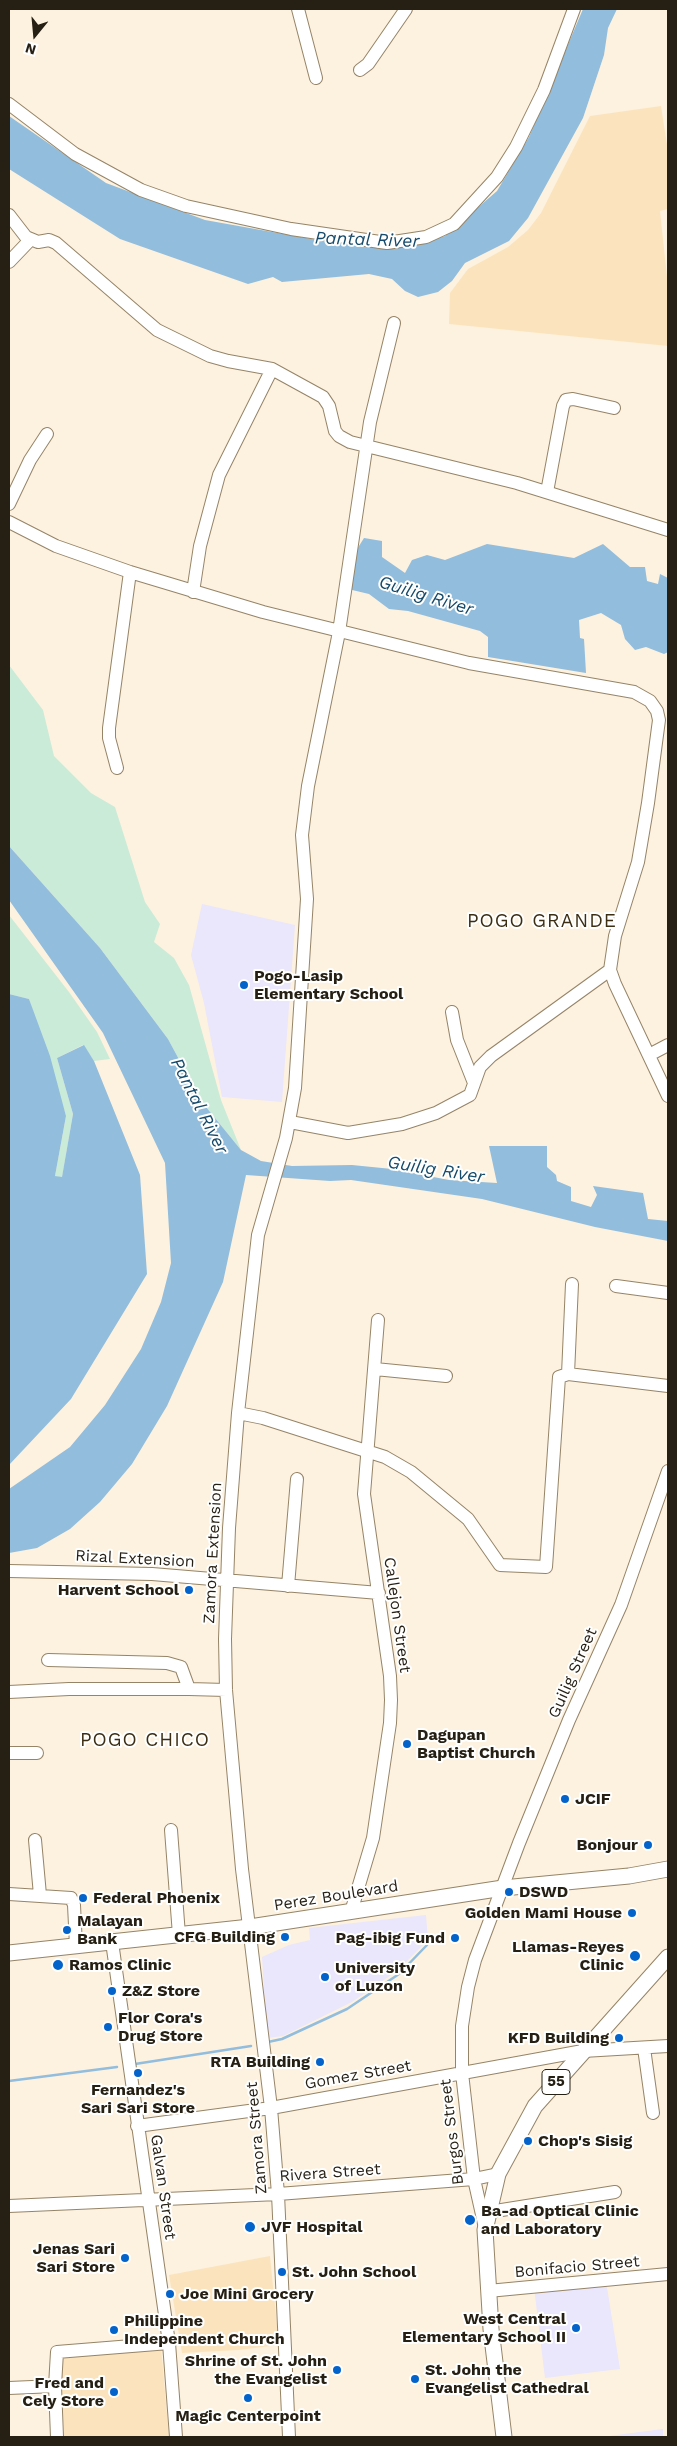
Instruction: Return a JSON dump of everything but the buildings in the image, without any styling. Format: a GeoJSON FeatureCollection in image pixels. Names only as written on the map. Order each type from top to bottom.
{"type":"FeatureCollection","features":[{"type":"Feature","properties":{"kind":"main road","name":"Perez Boulevard"},"geometry":{"type":"LineString","coordinates":[[9,1953],[250,1927],[503,1888],[629,1876],[668,1869]]}},
{"type":"Feature","properties":{"kind":"main road","name":"55"},"geometry":{"type":"LineString","coordinates":[[485,2230],[498,2174],[535,2106],[668,1956]]}},
{"type":"Feature","properties":{"kind":"main road","name":"Burgos Street"},"geometry":{"type":"LineString","coordinates":[[485,2230],[488,2291],[504,2437]]}},
{"type":"Feature","properties":{"kind":"street"},"geometry":{"type":"LineString","coordinates":[[298,9],[316,78]]}},
{"type":"Feature","properties":{"kind":"street"},"geometry":{"type":"LineString","coordinates":[[360,70],[368,64],[406,9]]}},
{"type":"Feature","properties":{"kind":"street"},"geometry":{"type":"LineString","coordinates":[[9,104],[75,154],[141,190],[186,206],[291,229],[387,243],[426,237],[454,224],[497,177],[516,147],[544,90],[574,9]]}},
{"type":"Feature","properties":{"kind":"street"},"geometry":{"type":"LineString","coordinates":[[9,215],[26,237],[38,242],[49,240],[56,243],[147,324],[179,342],[228,362],[272,369],[323,397],[329,406],[333,426],[339,436],[365,447],[547,492],[668,530]]}},
{"type":"Feature","properties":{"kind":"street"},"geometry":{"type":"LineString","coordinates":[[9,262],[31,239]]}},
{"type":"Feature","properties":{"kind":"street","name":"Zamora Extension"},"geometry":{"type":"LineString","coordinates":[[250,1927],[226,1690],[225,1639],[229,1528],[238,1413],[258,1235],[290,1122],[295,1088],[307,899],[302,835],[322,709],[339,632],[365,447],[394,323]]}},
{"type":"Feature","properties":{"kind":"street"},"geometry":{"type":"LineString","coordinates":[[193,592],[204,530],[219,475],[272,369]]}},
{"type":"Feature","properties":{"kind":"street"},"geometry":{"type":"LineString","coordinates":[[547,492],[563,406],[566,400],[573,399],[614,408]]}},
{"type":"Feature","properties":{"kind":"street"},"geometry":{"type":"LineString","coordinates":[[9,504],[30,460],[47,434]]}},
{"type":"Feature","properties":{"kind":"street"},"geometry":{"type":"LineString","coordinates":[[9,522],[56,546],[193,592],[339,632],[469,663],[634,692],[642,695],[655,706],[659,720],[648,804],[638,862],[614,936],[610,970],[668,1096]]}},
{"type":"Feature","properties":{"kind":"street"},"geometry":{"type":"LineString","coordinates":[[117,768],[109,738],[109,728],[130,572]]}},
{"type":"Feature","properties":{"kind":"street"},"geometry":{"type":"LineString","coordinates":[[290,1122],[332,1132],[362,1132],[408,1122],[436,1113],[470,1095],[480,1067],[491,1056],[610,970]]}},
{"type":"Feature","properties":{"kind":"street"},"geometry":{"type":"LineString","coordinates":[[452,1012],[457,1040],[474,1083]]}},
{"type":"Feature","properties":{"kind":"street"},"geometry":{"type":"LineString","coordinates":[[649,1054],[668,1045]]}},
{"type":"Feature","properties":{"kind":"street"},"geometry":{"type":"LineString","coordinates":[[568,1374],[572,1284]]}},
{"type":"Feature","properties":{"kind":"street"},"geometry":{"type":"LineString","coordinates":[[616,1286],[668,1293]]}},
{"type":"Feature","properties":{"kind":"street","name":"Callejon Street"},"geometry":{"type":"LineString","coordinates":[[351,1912],[373,1838],[390,1723],[390,1676],[364,1494],[366,1451],[371,1427],[378,1320]]}},
{"type":"Feature","properties":{"kind":"street"},"geometry":{"type":"LineString","coordinates":[[375,1369],[446,1376]]}},
{"type":"Feature","properties":{"kind":"street"},"geometry":{"type":"LineString","coordinates":[[238,1413],[263,1418],[366,1451],[402,1466],[432,1488],[468,1519],[500,1565],[546,1566],[557,1382],[562,1374],[668,1386]]}},
{"type":"Feature","properties":{"kind":"street","name":"Guilig Street"},"geometry":{"type":"LineString","coordinates":[[503,1888],[569,1720],[621,1606],[668,1471]]}},
{"type":"Feature","properties":{"kind":"street"},"geometry":{"type":"LineString","coordinates":[[288,1586],[296,1479]]}},
{"type":"Feature","properties":{"kind":"street","name":"Rizal Extension"},"geometry":{"type":"LineString","coordinates":[[9,1571],[152,1574],[379,1593]]}},
{"type":"Feature","properties":{"kind":"street"},"geometry":{"type":"LineString","coordinates":[[48,1660],[175,1665],[183,1671],[186,1686],[189,1689]]}},
{"type":"Feature","properties":{"kind":"street"},"geometry":{"type":"LineString","coordinates":[[9,1692],[69,1689],[226,1690]]}},
{"type":"Feature","properties":{"kind":"street"},"geometry":{"type":"LineString","coordinates":[[9,1753],[37,1753]]}},
{"type":"Feature","properties":{"kind":"street"},"geometry":{"type":"LineString","coordinates":[[171,1830],[179,1935]]}},
{"type":"Feature","properties":{"kind":"street"},"geometry":{"type":"LineString","coordinates":[[35,1840],[40,1895]]}},
{"type":"Feature","properties":{"kind":"street","name":"Burgos Street"},"geometry":{"type":"LineString","coordinates":[[485,2230],[474,2179],[462,2073],[462,2026],[468,1987],[476,1960],[503,1888]]}},
{"type":"Feature","properties":{"kind":"street"},"geometry":{"type":"LineString","coordinates":[[9,1894],[68,1897],[72,1899],[76,1946]]}},
{"type":"Feature","properties":{"kind":"street","name":"Zamora Street"},"geometry":{"type":"LineString","coordinates":[[250,1927],[271,2108],[278,2194],[289,2437]]}},
{"type":"Feature","properties":{"kind":"street","name":"Galvan Street"},"geometry":{"type":"LineString","coordinates":[[112,1942],[170,2342],[176,2437]]}},
{"type":"Feature","properties":{"kind":"street","name":"Gomez Street"},"geometry":{"type":"LineString","coordinates":[[138,2126],[271,2108],[583,2051],[668,2046]]}},
{"type":"Feature","properties":{"kind":"street"},"geometry":{"type":"LineString","coordinates":[[644,2048],[653,2113]]}},
{"type":"Feature","properties":{"kind":"street","name":"Rivera Street"},"geometry":{"type":"LineString","coordinates":[[9,2206],[278,2194],[474,2179],[498,2174]]}},
{"type":"Feature","properties":{"kind":"street"},"geometry":{"type":"LineString","coordinates":[[490,2212],[615,2192]]}},
{"type":"Feature","properties":{"kind":"street","name":"Bonifacio Street"},"geometry":{"type":"LineString","coordinates":[[488,2291],[668,2274]]}},
{"type":"Feature","properties":{"kind":"street"},"geometry":{"type":"LineString","coordinates":[[57,2437],[56,2352],[170,2342]]}},
{"type":"Feature","properties":{"kind":"street"},"geometry":{"type":"LineString","coordinates":[[9,2388],[55,2386]]}},
{"type":"Feature","properties":{"kind":"shaded area"},"geometry":{"type":"Polygon","coordinates":[[[661,106],[668,151],[668,209],[660,211],[668,286],[668,346],[449,324],[450,293],[468,269],[508,247],[528,230],[541,213],[590,116],[661,106]]]}},
{"type":"Feature","properties":{"kind":"shaded area","name":"Pogo-Lasip Elementary School"},"geometry":{"type":"Polygon","coordinates":[[[202,904],[295,925],[282,1102],[222,1097],[204,1003],[191,955],[202,904]]]}},
{"type":"Feature","properties":{"kind":"shaded area","name":"University of Luzon"},"geometry":{"type":"Polygon","coordinates":[[[426,1915],[428,1940],[397,1971],[352,2002],[283,2036],[267,2038],[262,1957],[289,1945],[310,1940],[309,1928],[426,1915]]]}},
{"type":"Feature","properties":{"kind":"shaded area"},"geometry":{"type":"Polygon","coordinates":[[[270,2256],[279,2345],[239,2350],[182,2353],[169,2275],[270,2256]]]}},
{"type":"Feature","properties":{"kind":"shaded area","name":"West Central Elementary School II"},"geometry":{"type":"Polygon","coordinates":[[[606,2281],[620,2369],[545,2378],[534,2287],[606,2281]]]}},
{"type":"Feature","properties":{"kind":"shaded area"},"geometry":{"type":"Polygon","coordinates":[[[161,2346],[169,2437],[64,2437],[59,2354],[161,2346]]]}},
{"type":"Feature","properties":{"kind":"shaded area"},"geometry":{"type":"Polygon","coordinates":[[[663,2429],[663,2437],[601,2437],[663,2429]]]}},
{"type":"Feature","properties":{"kind":"green space"},"geometry":{"type":"Polygon","coordinates":[[[9,665],[43,710],[54,756],[91,793],[115,807],[145,902],[160,924],[154,942],[174,958],[189,985],[221,1100],[241,1150],[202,1102],[168,1039],[100,948],[9,846],[9,665]]]}},
{"type":"Feature","properties":{"kind":"green space"},"geometry":{"type":"Polygon","coordinates":[[[9,915],[69,992],[97,1032],[110,1059],[94,1061],[83,1045],[57,1058],[73,1114],[62,1178],[55,1176],[66,1116],[29,999],[9,994],[9,915]]]}},
{"type":"Feature","properties":{"kind":"water"},"geometry":{"type":"Polygon","coordinates":[[[583,9],[617,9],[608,28],[604,55],[583,118],[528,218],[509,241],[465,263],[452,281],[438,292],[418,297],[405,291],[392,279],[369,274],[282,282],[273,277],[248,284],[120,239],[9,169],[9,116],[106,183],[205,220],[317,240],[408,248],[445,236],[497,191],[529,137],[583,9]]]}},
{"type":"Feature","properties":{"kind":"water","name":"Guilig River"},"geometry":{"type":"Polygon","coordinates":[[[364,538],[382,541],[382,557],[405,573],[412,560],[427,555],[445,560],[487,544],[574,558],[603,544],[630,567],[645,567],[647,581],[658,584],[660,574],[668,578],[668,652],[664,654],[646,647],[635,650],[625,639],[621,625],[601,613],[579,620],[580,638],[584,639],[586,673],[488,657],[488,637],[480,631],[408,611],[389,609],[369,594],[348,589],[354,554],[364,538]]]}},
{"type":"Feature","properties":{"kind":"water","name":"Pantal River"},"geometry":{"type":"Polygon","coordinates":[[[9,846],[100,948],[168,1039],[202,1102],[241,1150],[261,1161],[292,1166],[352,1165],[392,1169],[449,1180],[497,1183],[489,1146],[547,1146],[547,1167],[556,1175],[557,1181],[571,1187],[571,1201],[591,1207],[597,1195],[593,1186],[643,1193],[648,1219],[668,1221],[668,1241],[595,1227],[482,1199],[351,1180],[330,1181],[246,1175],[223,1282],[167,1406],[132,1464],[100,1502],[70,1529],[37,1548],[9,1553],[9,1489],[70,1447],[105,1405],[141,1349],[161,1302],[171,1263],[165,1163],[103,1033],[9,900],[9,846]]]}},
{"type":"Feature","properties":{"kind":"water"},"geometry":{"type":"Polygon","coordinates":[[[9,994],[29,999],[50,1056],[66,1116],[55,1176],[62,1177],[73,1114],[57,1058],[84,1045],[94,1061],[140,1175],[147,1274],[71,1399],[9,1465],[9,994]]]}},
{"type":"Feature","properties":{"kind":"waterway"},"geometry":{"type":"LineString","coordinates":[[268,2042],[282,2039],[347,2009],[399,1974],[427,1945]]}},
{"type":"Feature","properties":{"kind":"waterway"},"geometry":{"type":"LineString","coordinates":[[135,2064],[251,2046]]}},
{"type":"Feature","properties":{"kind":"waterway"},"geometry":{"type":"LineString","coordinates":[[9,2081],[117,2067]]}},
{"type":"Feature","properties":{"kind":"place","name":"Pogo-Lasip Elementary School"},"geometry":{"type":"Point","coordinates":[244,985]}},
{"type":"Feature","properties":{"kind":"place","name":"Harvent School"},"geometry":{"type":"Point","coordinates":[189,1590]}},
{"type":"Feature","properties":{"kind":"place","name":"Dagupan Baptist Church"},"geometry":{"type":"Point","coordinates":[407,1744]}},
{"type":"Feature","properties":{"kind":"place","name":"JCIF"},"geometry":{"type":"Point","coordinates":[565,1799]}},
{"type":"Feature","properties":{"kind":"place","name":"Bonjour"},"geometry":{"type":"Point","coordinates":[648,1845]}},
{"type":"Feature","properties":{"kind":"place","name":"DSWD"},"geometry":{"type":"Point","coordinates":[509,1892]}},
{"type":"Feature","properties":{"kind":"place","name":"Federal Phoenix"},"geometry":{"type":"Point","coordinates":[83,1898]}},
{"type":"Feature","properties":{"kind":"place","name":"Golden Mami House"},"geometry":{"type":"Point","coordinates":[632,1913]}},
{"type":"Feature","properties":{"kind":"place","name":"Malayan Bank"},"geometry":{"type":"Point","coordinates":[67,1930]}},
{"type":"Feature","properties":{"kind":"place","name":"CFG Building"},"geometry":{"type":"Point","coordinates":[285,1937]}},
{"type":"Feature","properties":{"kind":"place","name":"Pag-ibig Fund"},"geometry":{"type":"Point","coordinates":[455,1938]}},
{"type":"Feature","properties":{"kind":"place","name":"Llamas-Reyes Clinic"},"geometry":{"type":"Point","coordinates":[635,1956]}},
{"type":"Feature","properties":{"kind":"place","name":"Ramos Clinic"},"geometry":{"type":"Point","coordinates":[58,1965]}},
{"type":"Feature","properties":{"kind":"place","name":"University of Luzon"},"geometry":{"type":"Point","coordinates":[325,1977]}},
{"type":"Feature","properties":{"kind":"place","name":"Z&Z Store"},"geometry":{"type":"Point","coordinates":[112,1991]}},
{"type":"Feature","properties":{"kind":"place","name":"Flor Cora's Drug Store"},"geometry":{"type":"Point","coordinates":[108,2027]}},
{"type":"Feature","properties":{"kind":"place","name":"KFD Building"},"geometry":{"type":"Point","coordinates":[619,2038]}},
{"type":"Feature","properties":{"kind":"place","name":"RTA Building"},"geometry":{"type":"Point","coordinates":[320,2062]}},
{"type":"Feature","properties":{"kind":"place","name":"Fernandez's Sari Sari Store"},"geometry":{"type":"Point","coordinates":[138,2073]}},
{"type":"Feature","properties":{"kind":"place","name":"Chop's Sisig"},"geometry":{"type":"Point","coordinates":[528,2141]}},
{"type":"Feature","properties":{"kind":"place","name":"Ba-ad Optical Clinic and Laboratory"},"geometry":{"type":"Point","coordinates":[470,2220]}},
{"type":"Feature","properties":{"kind":"place","name":"JVF Hospital"},"geometry":{"type":"Point","coordinates":[250,2227]}},
{"type":"Feature","properties":{"kind":"place","name":"Jenas Sari Sari Store"},"geometry":{"type":"Point","coordinates":[125,2258]}},
{"type":"Feature","properties":{"kind":"place","name":"St. John School"},"geometry":{"type":"Point","coordinates":[282,2272]}},
{"type":"Feature","properties":{"kind":"place","name":"Joe Mini Grocery"},"geometry":{"type":"Point","coordinates":[170,2294]}},
{"type":"Feature","properties":{"kind":"place","name":"West Central Elementary School II"},"geometry":{"type":"Point","coordinates":[576,2328]}},
{"type":"Feature","properties":{"kind":"place","name":"Philippine Independent Church"},"geometry":{"type":"Point","coordinates":[114,2330]}},
{"type":"Feature","properties":{"kind":"place","name":"Shrine of St. John the Evangelist"},"geometry":{"type":"Point","coordinates":[337,2370]}},
{"type":"Feature","properties":{"kind":"place","name":"St. John the Evangelist Cathedral"},"geometry":{"type":"Point","coordinates":[415,2379]}},
{"type":"Feature","properties":{"kind":"place","name":"Fred and Cely Store"},"geometry":{"type":"Point","coordinates":[114,2392]}},
{"type":"Feature","properties":{"kind":"place","name":"Magic Centerpoint"},"geometry":{"type":"Point","coordinates":[248,2398]}},
{"type":"Feature","properties":{"kind":"district","name":"POGO GRANDE"},"geometry":{"type":"Point","coordinates":[542,921]}},
{"type":"Feature","properties":{"kind":"district","name":"POGO CHICO"},"geometry":{"type":"Point","coordinates":[145,1740]}}]}
